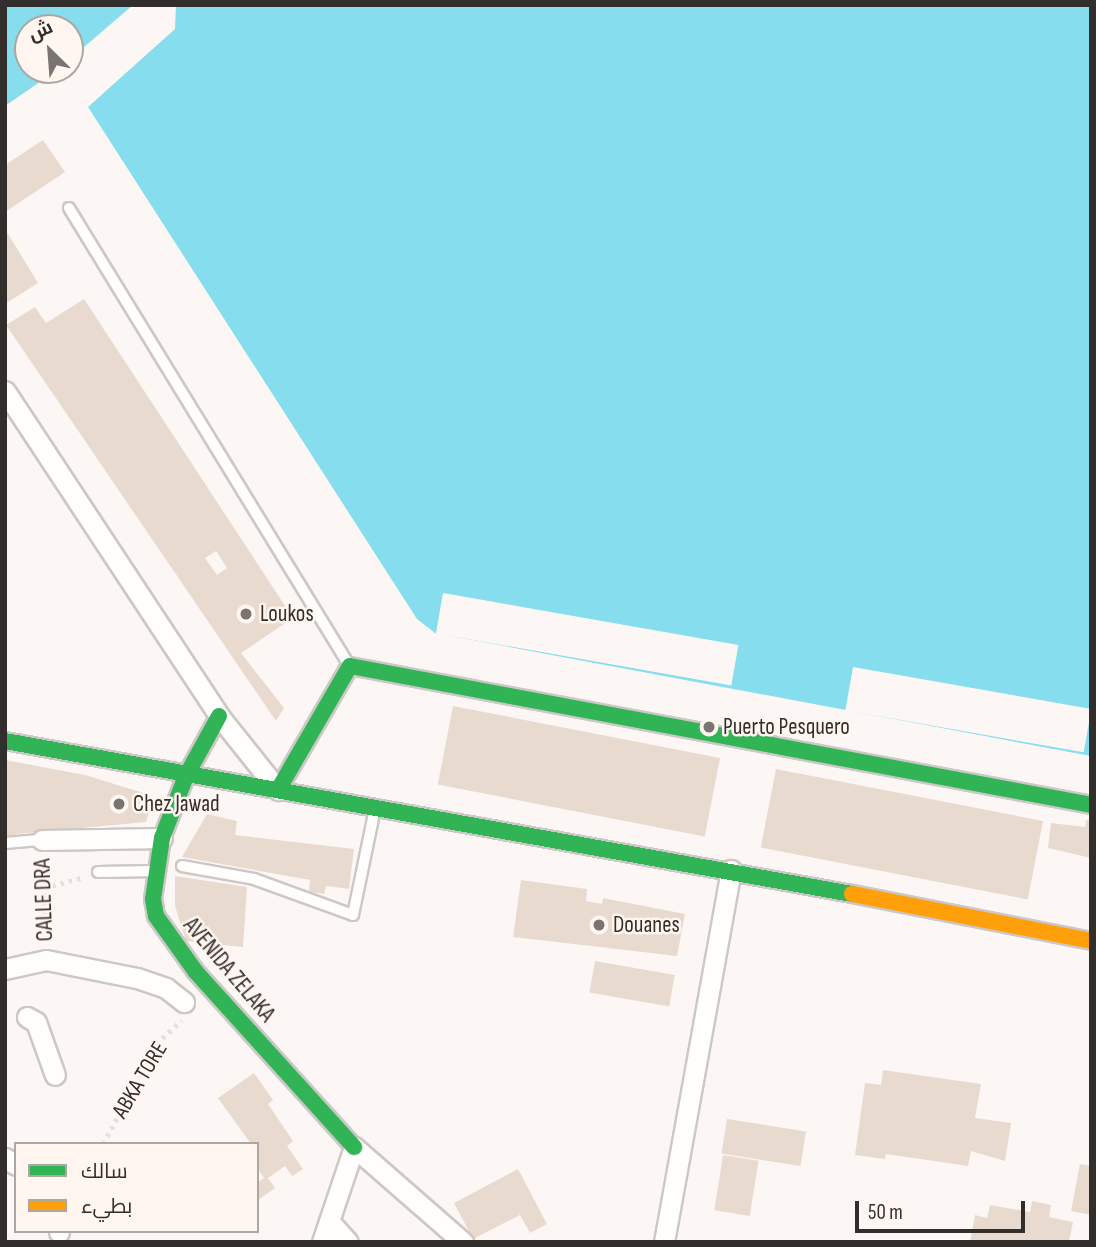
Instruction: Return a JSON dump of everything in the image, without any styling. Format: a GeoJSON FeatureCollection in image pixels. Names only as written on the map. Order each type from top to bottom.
{"type":"FeatureCollection","features":[{"type":"Feature","properties":{"kind":"street"},"geometry":{"type":"LineString","coordinates":[[5,391],[219,716],[278,790]]}},
{"type":"Feature","properties":{"kind":"street"},"geometry":{"type":"LineString","coordinates":[[278,790],[350,666],[1091,805]]}},
{"type":"Feature","properties":{"kind":"street","name":"AVENIDA ZELAKA"},"geometry":{"type":"LineString","coordinates":[[219,716],[186,776],[162,838],[153,899],[156,916],[181,954],[354,1147]]}},
{"type":"Feature","properties":{"kind":"street"},"geometry":{"type":"LineString","coordinates":[[5,741],[186,776],[731,870],[1091,941]]}},
{"type":"Feature","properties":{"kind":"street"},"geometry":{"type":"LineString","coordinates":[[42,841],[162,838]]}},
{"type":"Feature","properties":{"kind":"street"},"geometry":{"type":"LineString","coordinates":[[664,1242],[731,870]]}},
{"type":"Feature","properties":{"kind":"street"},"geometry":{"type":"LineString","coordinates":[[5,969],[46,960],[137,978],[166,988],[185,1010]]}},
{"type":"Feature","properties":{"kind":"street"},"geometry":{"type":"LineString","coordinates":[[27,1017],[36,1022],[55,1075]]}},
{"type":"Feature","properties":{"kind":"street"},"geometry":{"type":"LineString","coordinates":[[322,1242],[354,1147],[463,1242]]}},
{"type":"Feature","properties":{"kind":"street"},"geometry":{"type":"LineString","coordinates":[[329,1221],[348,1242]]}},
{"type":"Feature","properties":{"kind":"lane"},"geometry":{"type":"LineString","coordinates":[[69,208],[350,666]]}},
{"type":"Feature","properties":{"kind":"lane"},"geometry":{"type":"LineString","coordinates":[[182,866],[254,879],[354,915],[375,808]]}},
{"type":"Feature","properties":{"kind":"lane"},"geometry":{"type":"LineString","coordinates":[[5,843],[42,841]]}},
{"type":"Feature","properties":{"kind":"lane"},"geometry":{"type":"LineString","coordinates":[[98,872],[156,871]]}},
{"type":"Feature","properties":{"kind":"path","name":"CALLE DRA"},"geometry":{"type":"LineString","coordinates":[[42,841],[46,960]]}},
{"type":"Feature","properties":{"kind":"path"},"geometry":{"type":"LineString","coordinates":[[44,888],[98,872]]}},
{"type":"Feature","properties":{"kind":"path","name":"ABKA TORE"},"geometry":{"type":"LineString","coordinates":[[104,1142],[156,1044],[185,1010]]}},
{"type":"Feature","properties":{"kind":"water"},"geometry":{"type":"Polygon","coordinates":[[[5,5],[133,5],[84,47],[84,14],[14,14],[14,84],[37,84],[5,106],[5,5]]]}},
{"type":"Feature","properties":{"kind":"water"},"geometry":{"type":"Polygon","coordinates":[[[176,5],[1091,5],[1091,756],[435,633],[417,619],[88,107],[175,29],[176,5]]]}},
{"type":"Feature","properties":{"kind":"pier"},"geometry":{"type":"Polygon","coordinates":[[[443,593],[738,645],[731,685],[436,633],[443,593]]]}},
{"type":"Feature","properties":{"kind":"pier"},"geometry":{"type":"Polygon","coordinates":[[[853,667],[1091,709],[1084,752],[845,710],[853,667]]]}},
{"type":"Feature","properties":{"kind":"building"},"geometry":{"type":"Polygon","coordinates":[[[43,140],[65,172],[5,212],[5,165],[43,140]]]}},
{"type":"Feature","properties":{"kind":"building"},"geometry":{"type":"Polygon","coordinates":[[[5,229],[38,283],[5,304],[5,229]]]}},
{"type":"Feature","properties":{"kind":"building"},"geometry":{"type":"Polygon","coordinates":[[[84,299],[293,618],[241,653],[284,708],[276,721],[6,325],[35,307],[46,323],[84,299]],[[216,551],[205,558],[217,575],[227,568],[216,551]]]}},
{"type":"Feature","properties":{"kind":"building"},"geometry":{"type":"Polygon","coordinates":[[[453,706],[720,758],[705,836],[438,785],[453,706]]]}},
{"type":"Feature","properties":{"kind":"building"},"geometry":{"type":"Polygon","coordinates":[[[5,760],[85,775],[147,794],[153,800],[146,822],[16,834],[16,842],[5,841],[5,760]]]}},
{"type":"Feature","properties":{"kind":"building"},"geometry":{"type":"Polygon","coordinates":[[[776,769],[1043,821],[1028,899],[761,848],[776,769]]]}},
{"type":"Feature","properties":{"kind":"building"},"geometry":{"type":"Polygon","coordinates":[[[207,814],[237,821],[235,835],[354,849],[349,889],[326,886],[324,894],[309,892],[310,880],[182,857],[207,814]]]}},
{"type":"Feature","properties":{"kind":"building"},"geometry":{"type":"Polygon","coordinates":[[[1086,820],[1091,821],[1091,858],[1048,848],[1051,823],[1085,827],[1086,820]]]}},
{"type":"Feature","properties":{"kind":"building"},"geometry":{"type":"Polygon","coordinates":[[[175,876],[247,887],[243,947],[186,941],[175,906],[175,876]]]}},
{"type":"Feature","properties":{"kind":"building","name":"Douanes"},"geometry":{"type":"Polygon","coordinates":[[[521,880],[587,889],[586,901],[602,904],[603,898],[685,914],[677,956],[513,937],[521,880]]]}},
{"type":"Feature","properties":{"kind":"building"},"geometry":{"type":"Polygon","coordinates":[[[595,961],[675,975],[669,1007],[589,993],[595,961]]]}},
{"type":"Feature","properties":{"kind":"building"},"geometry":{"type":"Polygon","coordinates":[[[883,1070],[981,1084],[975,1118],[1011,1123],[1005,1161],[971,1151],[968,1166],[886,1154],[885,1159],[855,1155],[865,1083],[881,1085],[883,1070]]]}},
{"type":"Feature","properties":{"kind":"building"},"geometry":{"type":"Polygon","coordinates":[[[254,1073],[273,1100],[268,1104],[293,1141],[287,1146],[303,1169],[292,1176],[285,1166],[268,1178],[275,1188],[259,1200],[259,1182],[264,1178],[259,1171],[259,1142],[250,1142],[218,1098],[254,1073]]]}},
{"type":"Feature","properties":{"kind":"building"},"geometry":{"type":"Polygon","coordinates":[[[727,1119],[806,1132],[801,1166],[722,1154],[727,1119]]]}},
{"type":"Feature","properties":{"kind":"building"},"geometry":{"type":"Polygon","coordinates":[[[723,1155],[759,1161],[750,1216],[714,1210],[723,1155]]]}},
{"type":"Feature","properties":{"kind":"building"},"geometry":{"type":"Polygon","coordinates":[[[1080,1164],[1091,1166],[1091,1215],[1071,1211],[1080,1164]]]}},
{"type":"Feature","properties":{"kind":"building"},"geometry":{"type":"Polygon","coordinates":[[[518,1169],[547,1224],[530,1233],[520,1215],[473,1239],[454,1203],[518,1169]]]}},
{"type":"Feature","properties":{"kind":"building"},"geometry":{"type":"Polygon","coordinates":[[[1032,1201],[1051,1205],[1049,1217],[1073,1222],[1069,1242],[970,1242],[975,1215],[987,1218],[990,1205],[1030,1212],[1032,1201]]]}},
{"type":"Feature","properties":{"kind":"traffic: fast"},"geometry":{"type":"LineString","coordinates":[[278,790],[350,666],[1091,805]]}},
{"type":"Feature","properties":{"kind":"traffic: fast"},"geometry":{"type":"LineString","coordinates":[[219,716],[186,776],[162,838],[153,899],[156,916],[196,972],[354,1147]]}},
{"type":"Feature","properties":{"kind":"traffic: fast"},"geometry":{"type":"LineString","coordinates":[[5,741],[852,894]]}},
{"type":"Feature","properties":{"kind":"traffic: slow"},"geometry":{"type":"LineString","coordinates":[[852,894],[1091,941]]}},
{"type":"Feature","properties":{"kind":"place","name":"Loukos"},"geometry":{"type":"Point","coordinates":[246,614]}},
{"type":"Feature","properties":{"kind":"place","name":"Puerto Pesquero"},"geometry":{"type":"Point","coordinates":[709,727]}},
{"type":"Feature","properties":{"kind":"place","name":"Chez Jawad"},"geometry":{"type":"Point","coordinates":[119,804]}},
{"type":"Feature","properties":{"kind":"place","name":"Douanes"},"geometry":{"type":"Point","coordinates":[599,925]}}]}
